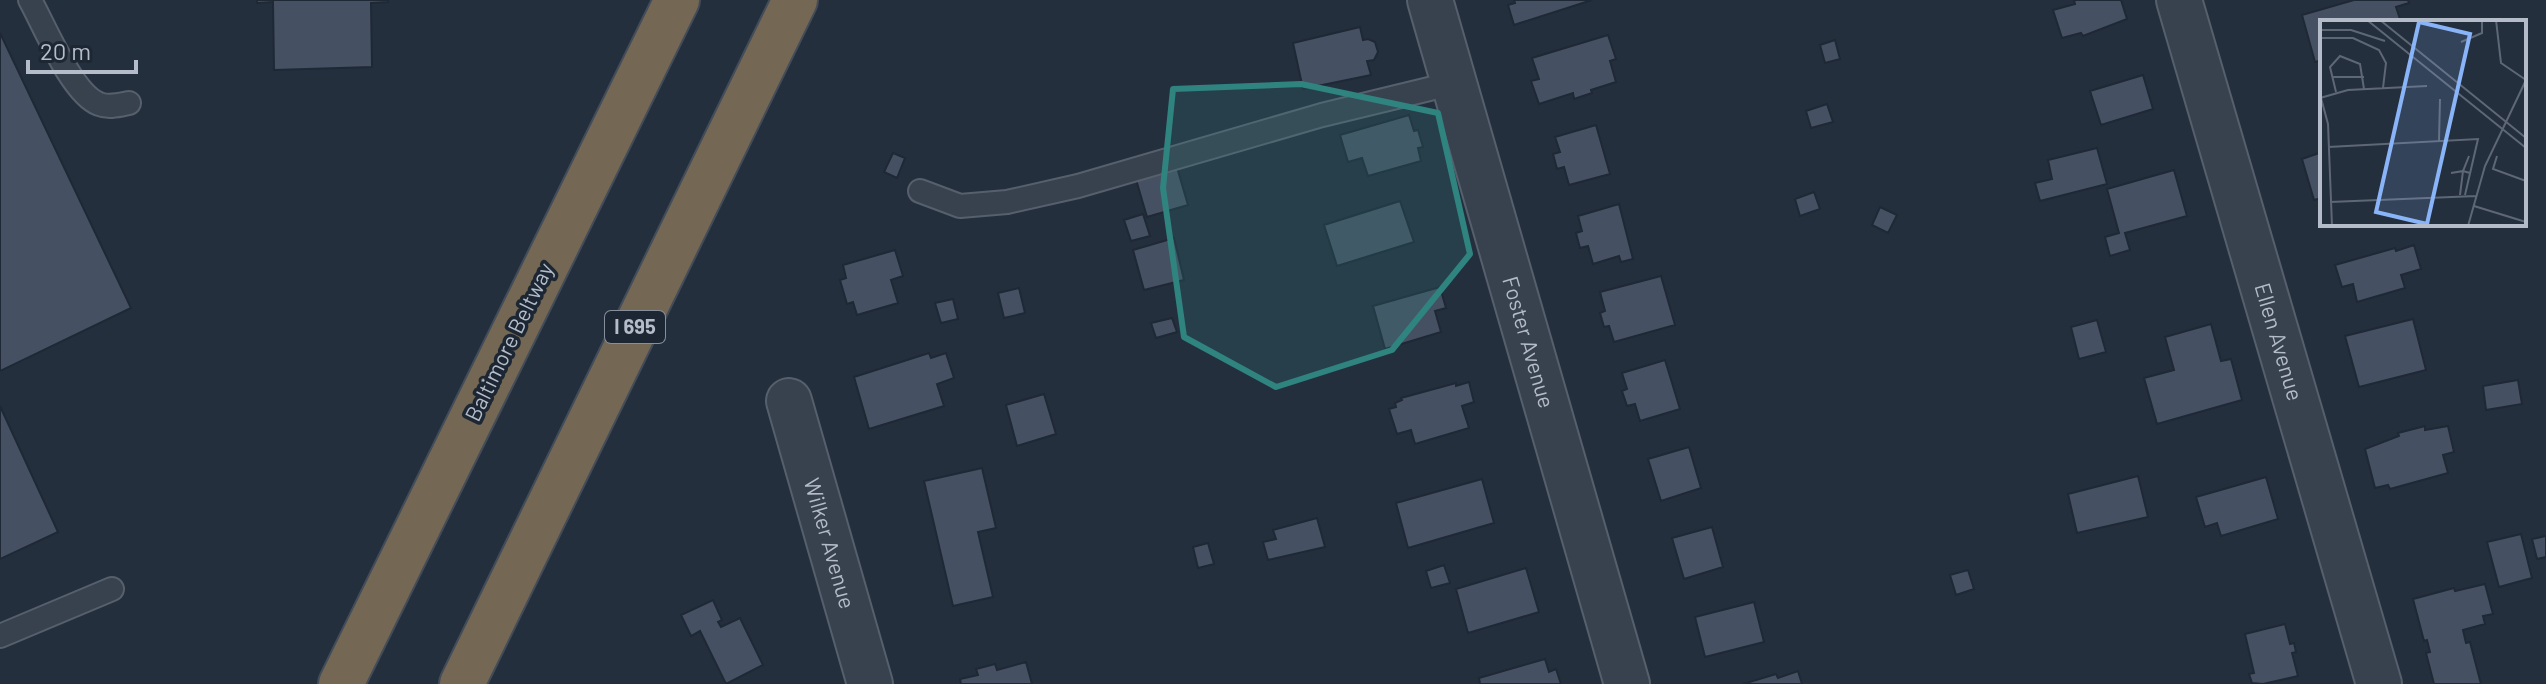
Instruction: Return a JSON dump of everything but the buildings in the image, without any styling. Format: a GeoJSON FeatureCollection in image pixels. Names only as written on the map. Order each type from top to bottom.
{"type":"FeatureCollection","features":[{"type":"Feature","properties":{"kind":"highway","name":"Baltimore Beltway"},"geometry":{"type":"LineString","coordinates":[[344,673],[677,0]]}},
{"type":"Feature","properties":{"kind":"highway","name":"I 695"},"geometry":{"type":"LineString","coordinates":[[468,674],[795,0]]}},
{"type":"Feature","properties":{"kind":"street","name":"Foster Avenue"},"geometry":{"type":"LineString","coordinates":[[1430,0],[1627,684]]}},
{"type":"Feature","properties":{"kind":"street","name":"Ellen Avenue"},"geometry":{"type":"LineString","coordinates":[[2179,0],[2379,684]]}},
{"type":"Feature","properties":{"kind":"street","name":"Wilker Avenue"},"geometry":{"type":"LineString","coordinates":[[789,401],[870,684]]}},
{"type":"Feature","properties":{"kind":"lane"},"geometry":{"type":"LineString","coordinates":[[30,0],[78,87],[96,103],[113,106],[129,103]]}},
{"type":"Feature","properties":{"kind":"lane"},"geometry":{"type":"LineString","coordinates":[[920,191],[960,206],[1007,202],[1078,186],[1322,115],[1454,83]]}},
{"type":"Feature","properties":{"kind":"lane"},"geometry":{"type":"LineString","coordinates":[[0,636],[112,589]]}},
{"type":"Feature","properties":{"kind":"highlighted area"},"geometry":{"type":"Polygon","coordinates":[[[1301,84],[1438,113],[1470,254],[1392,350],[1276,387],[1184,337],[1163,188],[1173,89],[1301,84]]]}}]}
